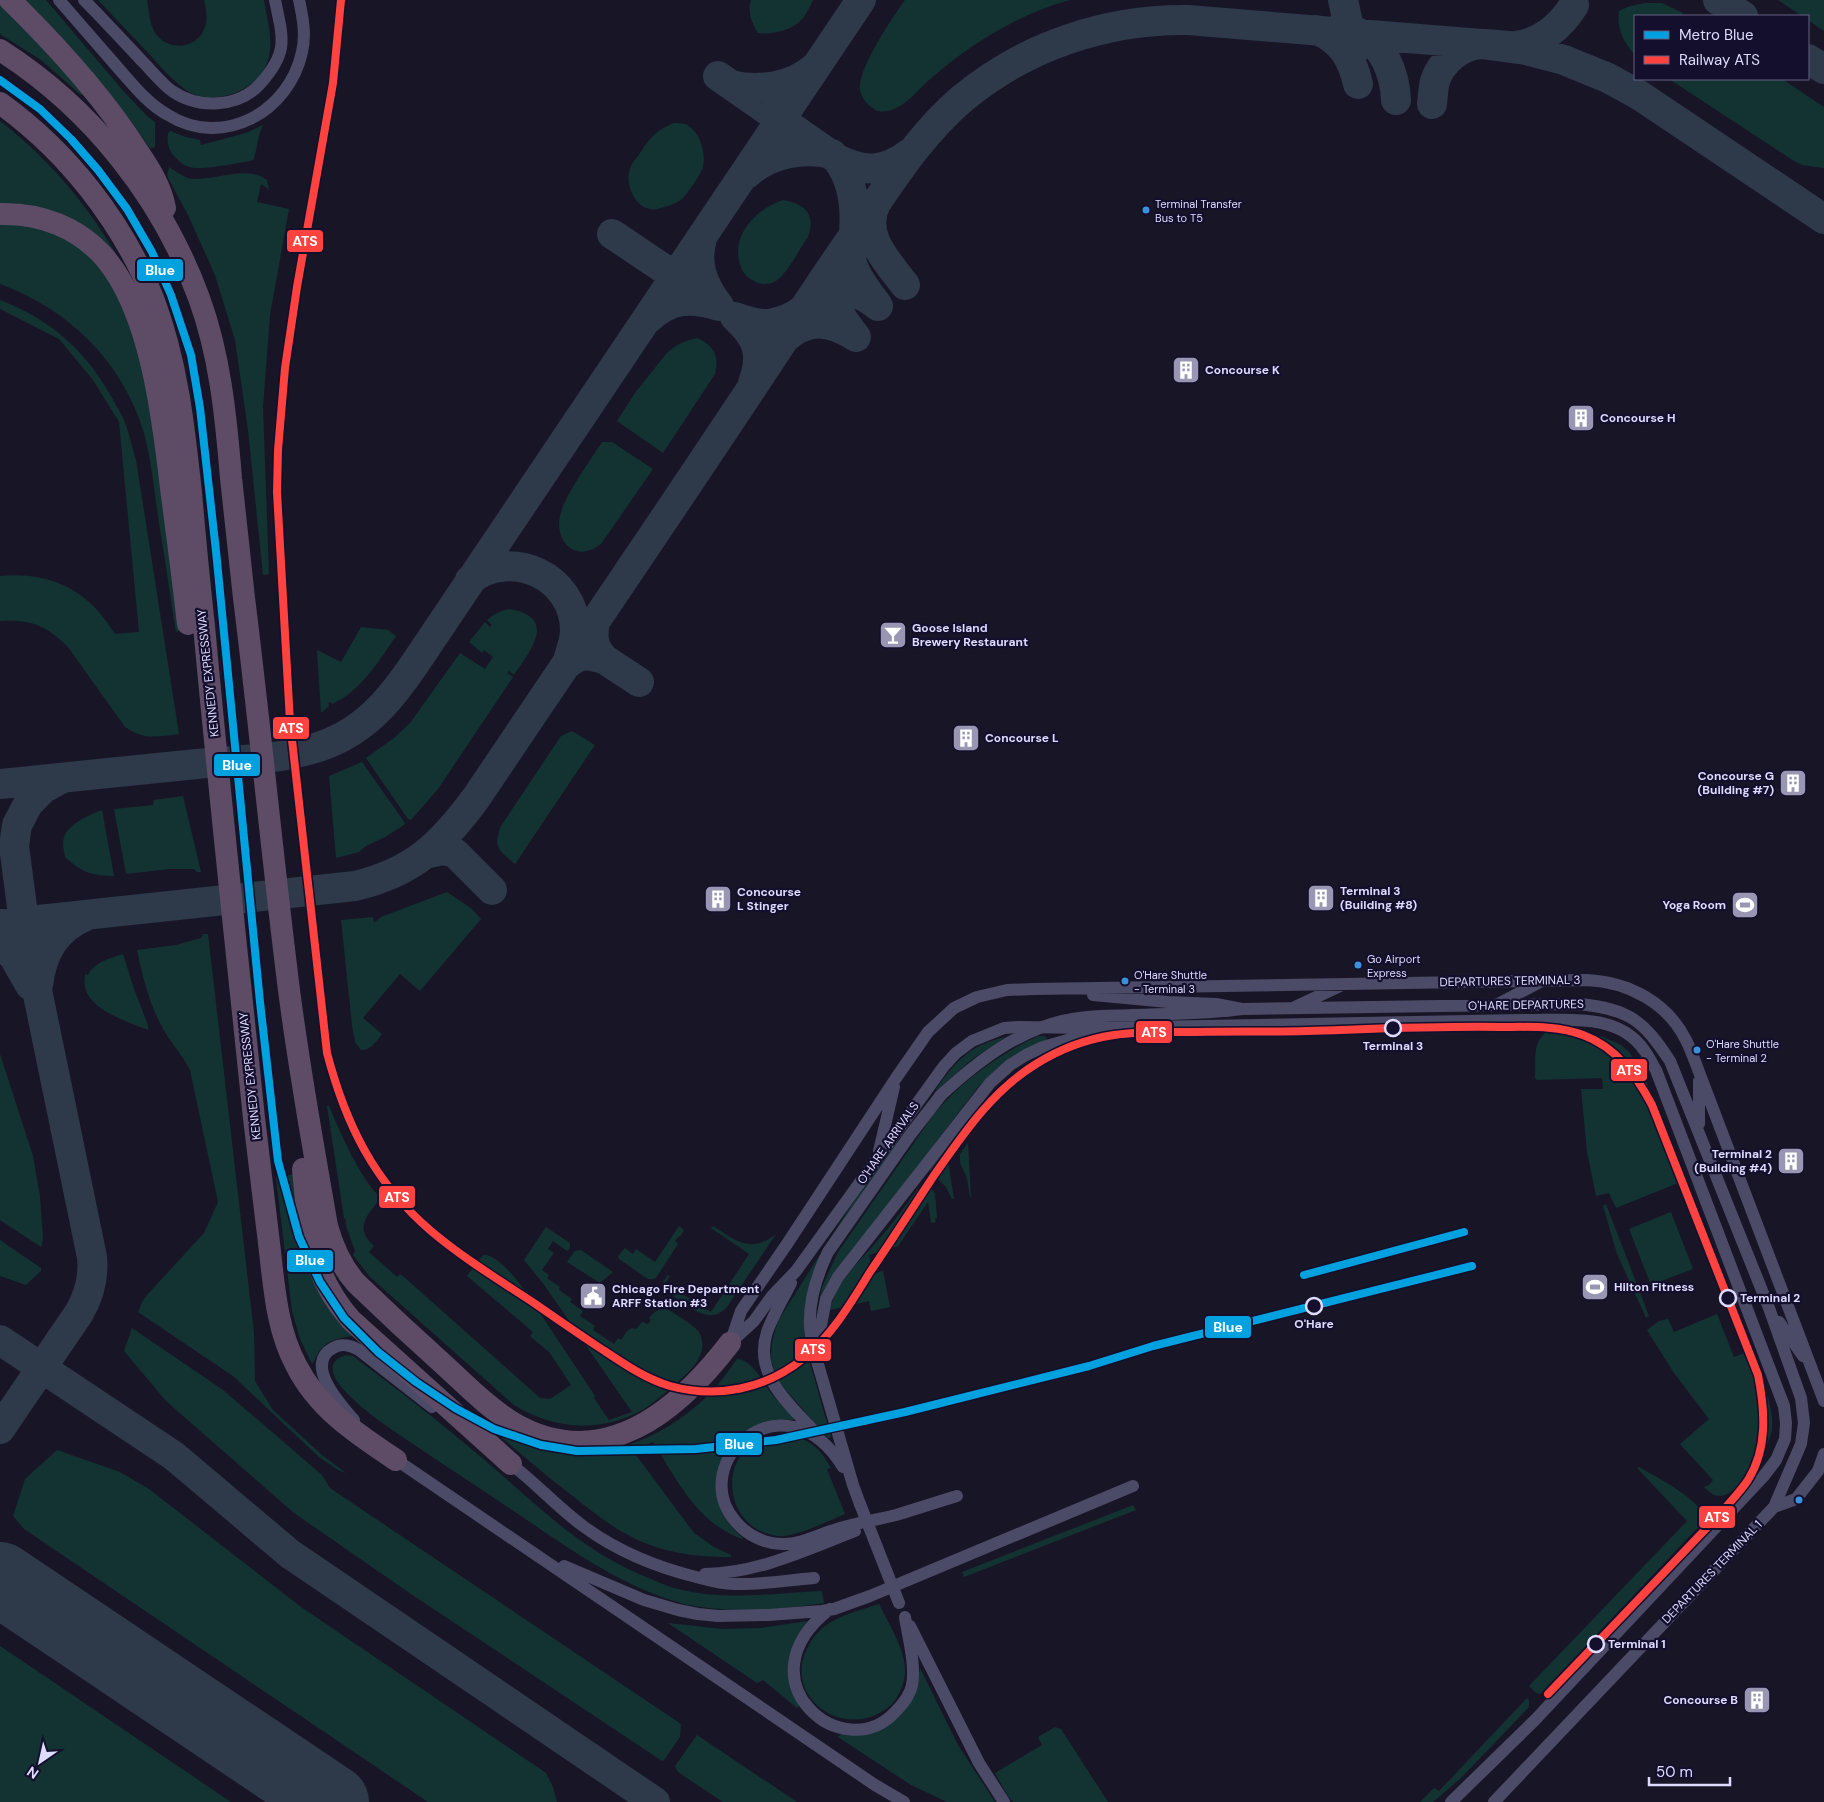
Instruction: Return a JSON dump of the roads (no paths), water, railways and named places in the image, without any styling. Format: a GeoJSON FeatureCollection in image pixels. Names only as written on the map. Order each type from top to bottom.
{"type":"FeatureCollection","features":[{"type":"Feature","properties":{"kind":"highway"},"geometry":{"type":"LineString","coordinates":[[10,0],[49,38],[111,112],[133,142],[162,193],[170,234]]}},
{"type":"Feature","properties":{"kind":"highway"},"geometry":{"type":"LineString","coordinates":[[0,50],[46,84],[97,131],[133,175],[170,234],[200,300],[216,357],[226,418],[237,538],[296,1036],[327,1226],[337,1258],[356,1283],[502,1415],[531,1431],[554,1438],[589,1441],[618,1435],[650,1421],[679,1400],[706,1373],[730,1343]]}},
{"type":"Feature","properties":{"kind":"highway","name":"KENNEDY EXPRESSWAY"},"geometry":{"type":"LineString","coordinates":[[0,103],[20,118],[52,148],[86,184],[110,217],[153,298],[168,346],[176,379],[188,468],[223,830],[258,1156],[276,1301],[286,1342],[295,1365],[310,1389],[328,1409],[350,1428],[396,1460]]}},
{"type":"Feature","properties":{"kind":"highway"},"geometry":{"type":"LineString","coordinates":[[0,214],[22,215],[52,222],[77,234],[90,243],[116,272],[126,290],[143,335],[161,407],[190,639],[223,830]]}},
{"type":"Feature","properties":{"kind":"highway"},"geometry":{"type":"LineString","coordinates":[[296,1036],[301,1145],[310,1238],[323,1280],[331,1295],[351,1320],[511,1464]]}},
{"type":"Feature","properties":{"kind":"street"},"geometry":{"type":"LineString","coordinates":[[59,0],[137,90],[161,111],[174,119],[190,125],[219,128],[236,125],[262,114],[274,105],[284,93],[292,80],[302,52],[305,36],[299,0]]}},
{"type":"Feature","properties":{"kind":"street"},"geometry":{"type":"LineString","coordinates":[[84,0],[171,90],[193,101],[209,104],[231,101],[242,97],[258,86],[274,68],[281,55],[282,46],[275,0]]}},
{"type":"Feature","properties":{"kind":"street"},"geometry":{"type":"LineString","coordinates":[[1494,1006],[1542,980]]}},
{"type":"Feature","properties":{"kind":"street","name":"DEPARTURES TERMINAL 3"},"geometry":{"type":"LineString","coordinates":[[1034,989],[1542,980],[1603,981],[1630,989],[1652,1000],[1675,1022],[1700,1072],[1814,1370],[1824,1401]]}},
{"type":"Feature","properties":{"kind":"street"},"geometry":{"type":"LineString","coordinates":[[1291,1009],[1345,984]]}},
{"type":"Feature","properties":{"kind":"street"},"geometry":{"type":"LineString","coordinates":[[730,1343],[741,1311],[928,1032],[954,1008],[988,994],[1007,990],[1034,989]]}},
{"type":"Feature","properties":{"kind":"street","name":"O'HARE DEPARTURES"},"geometry":{"type":"LineString","coordinates":[[1034,989],[1168,1002],[1216,1004],[1242,1009],[1579,1004],[1603,1006],[1622,1012],[1638,1022],[1654,1037],[1670,1061],[1769,1308],[1801,1398],[1804,1423],[1801,1444],[1774,1507]]}},
{"type":"Feature","properties":{"kind":"street"},"geometry":{"type":"LineString","coordinates":[[1004,1802],[978,1763],[899,1603],[853,1485],[811,1341],[810,1312],[816,1282],[828,1252],[926,1113],[967,1071],[987,1056],[1023,1035],[1053,1023],[1090,1016],[1216,1012],[1242,1009]]}},
{"type":"Feature","properties":{"kind":"street","name":"O'HARE ARRIVALS"},"geometry":{"type":"LineString","coordinates":[[730,1343],[754,1321],[772,1296],[796,1271],[944,1066],[956,1053],[972,1041],[1004,1028],[1592,1020],[1604,1022],[1628,1034],[1644,1050],[1659,1079],[1784,1406],[1785,1439],[1776,1460],[1740,1503],[1544,1710],[1452,1802]]}},
{"type":"Feature","properties":{"kind":"street"},"geometry":{"type":"LineString","coordinates":[[817,1361],[826,1299],[838,1277],[990,1083],[1010,1065],[1026,1055],[1043,1047],[1071,1039],[1092,1028]]}},
{"type":"Feature","properties":{"kind":"street"},"geometry":{"type":"LineString","coordinates":[[1699,1131],[1700,1072]]}},
{"type":"Feature","properties":{"kind":"street"},"geometry":{"type":"LineString","coordinates":[[878,1158],[896,1078]]}},
{"type":"Feature","properties":{"kind":"street"},"geometry":{"type":"LineString","coordinates":[[796,1271],[767,1333],[764,1354],[766,1368],[777,1391],[826,1444],[841,1463],[853,1485]]}},
{"type":"Feature","properties":{"kind":"street"},"geometry":{"type":"LineString","coordinates":[[1769,1308],[1814,1370]]}},
{"type":"Feature","properties":{"kind":"street"},"geometry":{"type":"LineString","coordinates":[[814,1578],[729,1584],[657,1566],[628,1554],[596,1536],[511,1464],[359,1350],[344,1345],[332,1348],[324,1356],[321,1367],[330,1388],[360,1426],[396,1460],[903,1801]]}},
{"type":"Feature","properties":{"kind":"street"},"geometry":{"type":"LineString","coordinates":[[826,1444],[803,1430],[792,1426],[757,1430],[741,1442],[727,1462],[722,1485],[726,1504],[741,1528],[754,1537],[768,1542],[789,1544],[836,1529],[907,1512]]}},
{"type":"Feature","properties":{"kind":"street","name":"DEPARTURES TERMINAL 1"},"geometry":{"type":"LineString","coordinates":[[1494,1802],[1774,1507],[1796,1499],[1818,1471],[1824,1454]]}},
{"type":"Feature","properties":{"kind":"street"},"geometry":{"type":"LineString","coordinates":[[528,1549],[614,1588],[678,1610],[718,1616],[768,1615],[830,1609],[870,1596],[1133,1486]]}},
{"type":"Feature","properties":{"kind":"street"},"geometry":{"type":"LineString","coordinates":[[657,1566],[704,1574],[738,1572],[775,1562],[907,1512],[957,1496]]}},
{"type":"Feature","properties":{"kind":"street"},"geometry":{"type":"LineString","coordinates":[[830,1609],[802,1639],[794,1661],[793,1674],[801,1697],[814,1714],[832,1725],[848,1729],[863,1729],[876,1725],[893,1715],[905,1701],[912,1687],[913,1673],[906,1617]]}},
{"type":"Feature","properties":{"kind":"metro line","name":"Blue"},"geometry":{"type":"LineString","coordinates":[[0,80],[40,109],[71,139],[98,170],[127,209],[152,252],[171,295],[191,355],[200,408],[216,551],[260,1002],[278,1161],[299,1237],[320,1282],[344,1318],[378,1352],[416,1382],[455,1408],[494,1429],[541,1445],[577,1451],[696,1449],[776,1440],[905,1412],[1089,1366],[1153,1346],[1472,1266]]}},
{"type":"Feature","properties":{"kind":"metro line","name":"Blue"},"geometry":{"type":"LineString","coordinates":[[1304,1275],[1464,1232]]}},
{"type":"Feature","properties":{"kind":"rail line","name":"ATS"},"geometry":{"type":"LineString","coordinates":[[341,0],[333,83],[297,287],[285,368],[278,450],[277,492],[290,722],[327,1053],[343,1104],[353,1128],[378,1172],[393,1193],[443,1241],[619,1361],[644,1375],[670,1386],[688,1390],[723,1391],[740,1389],[774,1377],[789,1369],[814,1349],[840,1318],[935,1174],[980,1114],[992,1100],[1020,1075],[1064,1049],[1104,1037],[1152,1032],[1292,1031],[1428,1027],[1553,1028],[1573,1032],[1595,1040],[1624,1063],[1652,1105],[1758,1375],[1763,1429],[1762,1442],[1754,1468],[1738,1493],[1548,1694]]}},
{"type":"Feature","properties":{"kind":"place","name":"Terminal Transfer Bus to T5"},"geometry":{"type":"Point","coordinates":[1146,210]}},
{"type":"Feature","properties":{"kind":"place","name":"Concourse K"},"geometry":{"type":"Point","coordinates":[1186,370]}},
{"type":"Feature","properties":{"kind":"place","name":"Concourse H"},"geometry":{"type":"Point","coordinates":[1581,418]}},
{"type":"Feature","properties":{"kind":"place","name":"Goose Island Brewery Restaurant"},"geometry":{"type":"Point","coordinates":[893,635]}},
{"type":"Feature","properties":{"kind":"place","name":"Concourse L"},"geometry":{"type":"Point","coordinates":[966,738]}},
{"type":"Feature","properties":{"kind":"place","name":"Concourse G (Building #7)"},"geometry":{"type":"Point","coordinates":[1793,783]}},
{"type":"Feature","properties":{"kind":"place","name":"Terminal 3 (Building #8)"},"geometry":{"type":"Point","coordinates":[1321,898]}},
{"type":"Feature","properties":{"kind":"place","name":"Concourse L Stinger"},"geometry":{"type":"Point","coordinates":[718,899]}},
{"type":"Feature","properties":{"kind":"place","name":"Yoga Room"},"geometry":{"type":"Point","coordinates":[1745,905]}},
{"type":"Feature","properties":{"kind":"place","name":"Go Airport Express"},"geometry":{"type":"Point","coordinates":[1358,965]}},
{"type":"Feature","properties":{"kind":"place","name":"O'Hare Shuttle - Terminal 3"},"geometry":{"type":"Point","coordinates":[1125,981]}},
{"type":"Feature","properties":{"kind":"place","name":"Terminal 3"},"geometry":{"type":"Point","coordinates":[1393,1028]}},
{"type":"Feature","properties":{"kind":"place","name":"O'Hare Shuttle - Terminal 2"},"geometry":{"type":"Point","coordinates":[1697,1050]}},
{"type":"Feature","properties":{"kind":"place","name":"Terminal 2 (Building #4)"},"geometry":{"type":"Point","coordinates":[1791,1161]}},
{"type":"Feature","properties":{"kind":"place","name":"Hilton Fitness"},"geometry":{"type":"Point","coordinates":[1595,1287]}},
{"type":"Feature","properties":{"kind":"place","name":"Chicago Fire Department ARFF Station #3"},"geometry":{"type":"Point","coordinates":[593,1296]}},
{"type":"Feature","properties":{"kind":"place","name":"Terminal 2"},"geometry":{"type":"Point","coordinates":[1728,1298]}},
{"type":"Feature","properties":{"kind":"place","name":"O'Hare"},"geometry":{"type":"Point","coordinates":[1314,1306]}},
{"type":"Feature","properties":{"kind":"place","name":"Terminal 1"},"geometry":{"type":"Point","coordinates":[1596,1644]}},
{"type":"Feature","properties":{"kind":"place","name":"Concourse B"},"geometry":{"type":"Point","coordinates":[1757,1700]}}]}
